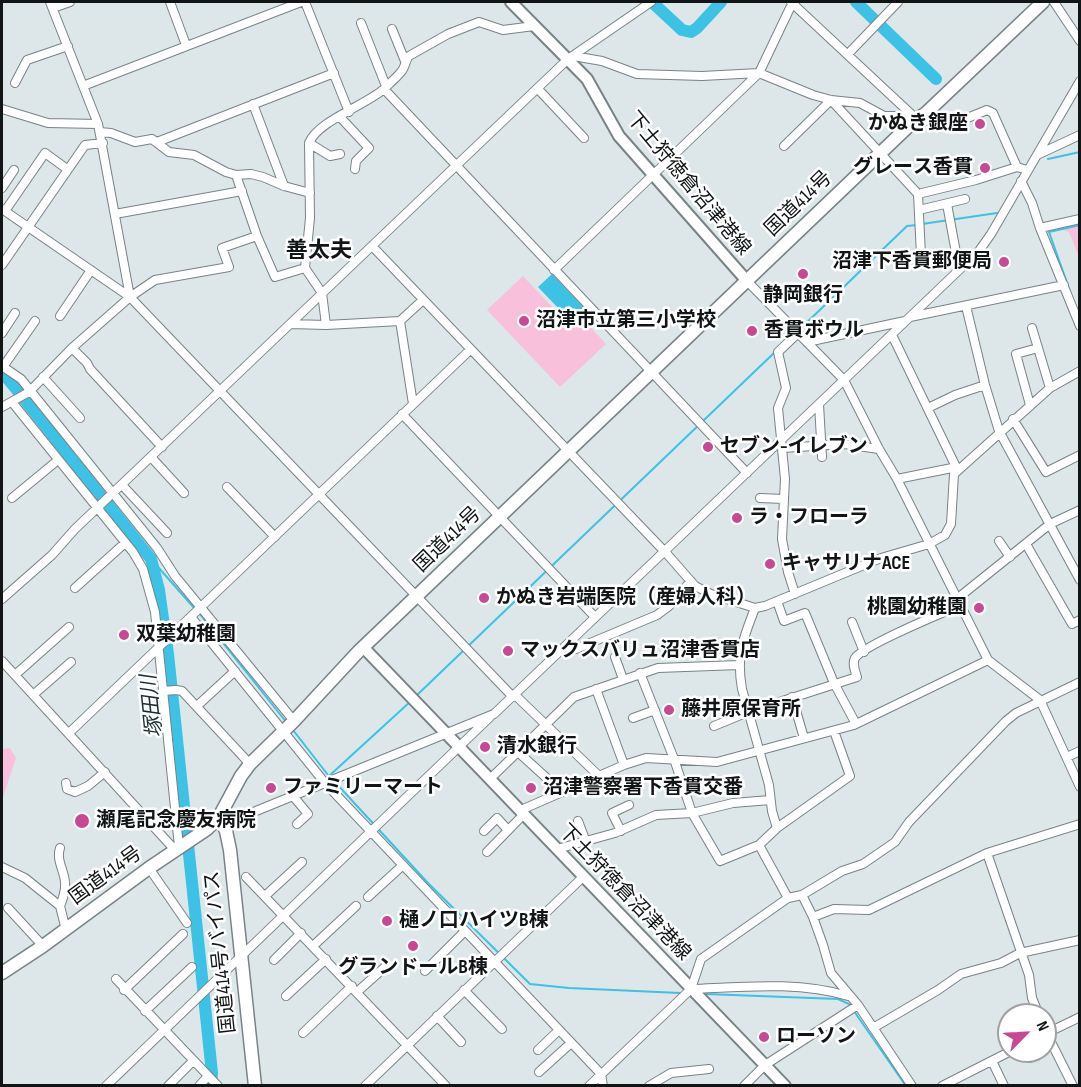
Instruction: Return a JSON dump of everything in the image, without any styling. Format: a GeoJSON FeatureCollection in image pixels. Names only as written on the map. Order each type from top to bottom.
{"type":"FeatureCollection","features":[{"type":"Feature","properties":{"kind":"highway","name":"国道414号"},"geometry":{"type":"LineString","coordinates":[[915,120],[920,110],[1033,2]]}},
{"type":"Feature","properties":{"kind":"highway","name":"国道414号"},"geometry":{"type":"LineString","coordinates":[[2,973],[44,946],[181,845],[207,829],[219,816],[250,764],[363,647],[915,120],[925,114],[1043,2]]}},
{"type":"Feature","properties":{"kind":"highway","name":"国道414号バイパス"},"geometry":{"type":"LineString","coordinates":[[219,816],[226,831],[230,850],[255,1086]]}},
{"type":"Feature","properties":{"kind":"main road","name":"下土狩徳倉沼津港線"},"geometry":{"type":"LineString","coordinates":[[518,4],[534,26],[571,58],[587,79],[619,136],[747,281]]}},
{"type":"Feature","properties":{"kind":"main road","name":"下土狩徳倉沼津港線"},"geometry":{"type":"LineString","coordinates":[[363,647],[785,1086]]}},
{"type":"Feature","properties":{"kind":"street"},"geometry":{"type":"LineString","coordinates":[[70,2],[52,5],[99,128],[130,297]]}},
{"type":"Feature","properties":{"kind":"street"},"geometry":{"type":"LineString","coordinates":[[170,2],[186,45]]}},
{"type":"Feature","properties":{"kind":"street"},"geometry":{"type":"LineString","coordinates":[[83,86],[303,2],[349,112]]}},
{"type":"Feature","properties":{"kind":"street"},"geometry":{"type":"LineString","coordinates":[[2,599],[52,555],[75,529],[571,58],[651,2]]}},
{"type":"Feature","properties":{"kind":"street"},"geometry":{"type":"LineString","coordinates":[[554,270],[759,73],[793,2],[915,120]]}},
{"type":"Feature","properties":{"kind":"street"},"geometry":{"type":"LineString","coordinates":[[848,54],[898,2]]}},
{"type":"Feature","properties":{"kind":"street"},"geometry":{"type":"LineString","coordinates":[[1054,2],[1080,41]]}},
{"type":"Feature","properties":{"kind":"street"},"geometry":{"type":"LineString","coordinates":[[326,325],[322,293],[304,268],[310,218],[309,143],[315,131],[385,88],[403,71],[405,61],[409,56],[448,34],[479,22],[503,30],[534,26]]}},
{"type":"Feature","properties":{"kind":"street"},"geometry":{"type":"LineString","coordinates":[[361,23],[385,88],[554,270],[747,472]]}},
{"type":"Feature","properties":{"kind":"street"},"geometry":{"type":"LineString","coordinates":[[393,29],[405,61]]}},
{"type":"Feature","properties":{"kind":"street"},"geometry":{"type":"LineString","coordinates":[[15,83],[27,60],[68,46]]}},
{"type":"Feature","properties":{"kind":"street"},"geometry":{"type":"LineString","coordinates":[[571,58],[602,61],[637,74],[702,76],[759,73],[813,95],[831,100],[861,103],[884,116],[920,119],[939,124],[949,123],[987,110],[993,113],[1017,167]]}},
{"type":"Feature","properties":{"kind":"street"},"geometry":{"type":"LineString","coordinates":[[157,142],[334,73]]}},
{"type":"Feature","properties":{"kind":"street"},"geometry":{"type":"LineString","coordinates":[[106,1086],[747,472],[783,444],[819,404],[979,251],[1080,81]]}},
{"type":"Feature","properties":{"kind":"street"},"geometry":{"type":"LineString","coordinates":[[538,89],[584,138]]}},
{"type":"Feature","properties":{"kind":"street"},"geometry":{"type":"LineString","coordinates":[[784,146],[831,100]]}},
{"type":"Feature","properties":{"kind":"street"},"geometry":{"type":"LineString","coordinates":[[831,100],[918,194],[923,260],[928,264],[957,258]]}},
{"type":"Feature","properties":{"kind":"street"},"geometry":{"type":"LineString","coordinates":[[253,104],[284,186]]}},
{"type":"Feature","properties":{"kind":"street"},"geometry":{"type":"LineString","coordinates":[[3,112],[48,123],[99,128],[129,141],[147,139],[157,142],[169,152],[194,154],[236,175],[251,174],[310,193]]}},
{"type":"Feature","properties":{"kind":"street"},"geometry":{"type":"LineString","coordinates":[[340,117],[369,148],[356,161],[355,169]]}},
{"type":"Feature","properties":{"kind":"street"},"geometry":{"type":"LineString","coordinates":[[1036,155],[1080,135]]}},
{"type":"Feature","properties":{"kind":"street"},"geometry":{"type":"LineString","coordinates":[[2,265],[85,145],[103,143]]}},
{"type":"Feature","properties":{"kind":"street"},"geometry":{"type":"LineString","coordinates":[[309,143],[330,156],[340,154]]}},
{"type":"Feature","properties":{"kind":"street"},"geometry":{"type":"LineString","coordinates":[[67,169],[45,153],[3,210],[130,297],[462,645],[600,776]]}},
{"type":"Feature","properties":{"kind":"street"},"geometry":{"type":"LineString","coordinates":[[918,194],[1017,167],[1027,170]]}},
{"type":"Feature","properties":{"kind":"street"},"geometry":{"type":"LineString","coordinates":[[2,188],[14,170]]}},
{"type":"Feature","properties":{"kind":"street"},"geometry":{"type":"LineString","coordinates":[[236,175],[257,236],[275,277],[304,268]]}},
{"type":"Feature","properties":{"kind":"street"},"geometry":{"type":"LineString","coordinates":[[1021,181],[1032,202],[1040,228],[1078,315],[1080,326]]}},
{"type":"Feature","properties":{"kind":"street"},"geometry":{"type":"LineString","coordinates":[[115,214],[242,191]]}},
{"type":"Feature","properties":{"kind":"street"},"geometry":{"type":"LineString","coordinates":[[919,210],[965,199]]}},
{"type":"Feature","properties":{"kind":"street"},"geometry":{"type":"LineString","coordinates":[[947,204],[960,269]]}},
{"type":"Feature","properties":{"kind":"street"},"geometry":{"type":"LineString","coordinates":[[1040,228],[1080,219]]}},
{"type":"Feature","properties":{"kind":"street"},"geometry":{"type":"LineString","coordinates":[[2,407],[29,391],[72,348],[130,297],[155,280],[229,267],[222,248],[257,236]]}},
{"type":"Feature","properties":{"kind":"street"},"geometry":{"type":"LineString","coordinates":[[372,246],[691,581],[711,594],[755,608],[881,558],[929,544],[945,535],[951,524],[952,477],[957,470],[1050,388],[1080,371]]}},
{"type":"Feature","properties":{"kind":"street"},"geometry":{"type":"LineString","coordinates":[[60,316],[91,270]]}},
{"type":"Feature","properties":{"kind":"street"},"geometry":{"type":"LineString","coordinates":[[747,281],[844,380],[897,479],[988,660],[1040,700],[1080,787]]}},
{"type":"Feature","properties":{"kind":"street"},"geometry":{"type":"LineString","coordinates":[[807,342],[1064,285]]}},
{"type":"Feature","properties":{"kind":"street"},"geometry":{"type":"LineString","coordinates":[[291,324],[326,325],[400,321],[423,300]]}},
{"type":"Feature","properties":{"kind":"street"},"geometry":{"type":"LineString","coordinates":[[966,306],[999,431],[1080,579]]}},
{"type":"Feature","properties":{"kind":"street"},"geometry":{"type":"LineString","coordinates":[[2,333],[15,313]]}},
{"type":"Feature","properties":{"kind":"street"},"geometry":{"type":"LineString","coordinates":[[36,321],[2,367],[21,379],[157,548],[174,576],[294,721]]}},
{"type":"Feature","properties":{"kind":"street"},"geometry":{"type":"LineString","coordinates":[[400,321],[413,404]]}},
{"type":"Feature","properties":{"kind":"street"},"geometry":{"type":"LineString","coordinates":[[1032,328],[1050,388]]}},
{"type":"Feature","properties":{"kind":"street"},"geometry":{"type":"LineString","coordinates":[[795,594],[782,546],[785,479],[778,408],[786,387],[778,352],[798,333]]}},
{"type":"Feature","properties":{"kind":"street"},"geometry":{"type":"LineString","coordinates":[[892,335],[957,470]]}},
{"type":"Feature","properties":{"kind":"street"},"geometry":{"type":"LineString","coordinates":[[72,348],[162,447]]}},
{"type":"Feature","properties":{"kind":"street"},"geometry":{"type":"LineString","coordinates":[[1030,405],[1016,354],[1038,348]]}},
{"type":"Feature","properties":{"kind":"street"},"geometry":{"type":"LineString","coordinates":[[69,733],[470,350]]}},
{"type":"Feature","properties":{"kind":"street"},"geometry":{"type":"LineString","coordinates":[[43,377],[80,418]]}},
{"type":"Feature","properties":{"kind":"street"},"geometry":{"type":"LineString","coordinates":[[928,408],[955,395],[985,385]]}},
{"type":"Feature","properties":{"kind":"street"},"geometry":{"type":"LineString","coordinates":[[13,401],[143,569],[150,589],[160,646],[181,845]]}},
{"type":"Feature","properties":{"kind":"street"},"geometry":{"type":"LineString","coordinates":[[819,404],[822,457]]}},
{"type":"Feature","properties":{"kind":"street"},"geometry":{"type":"LineString","coordinates":[[402,414],[595,617]]}},
{"type":"Feature","properties":{"kind":"street"},"geometry":{"type":"LineString","coordinates":[[1013,419],[1046,472],[1080,455]]}},
{"type":"Feature","properties":{"kind":"street"},"geometry":{"type":"LineString","coordinates":[[783,444],[854,444],[879,449]]}},
{"type":"Feature","properties":{"kind":"street"},"geometry":{"type":"LineString","coordinates":[[151,458],[184,493]]}},
{"type":"Feature","properties":{"kind":"street"},"geometry":{"type":"LineString","coordinates":[[12,498],[58,460]]}},
{"type":"Feature","properties":{"kind":"street"},"geometry":{"type":"LineString","coordinates":[[897,479],[952,468],[957,470]]}},
{"type":"Feature","properties":{"kind":"street"},"geometry":{"type":"LineString","coordinates":[[122,485],[167,533]]}},
{"type":"Feature","properties":{"kind":"street"},"geometry":{"type":"LineString","coordinates":[[227,487],[275,537]]}},
{"type":"Feature","properties":{"kind":"street"},"geometry":{"type":"LineString","coordinates":[[760,498],[783,499]]}},
{"type":"Feature","properties":{"kind":"street"},"geometry":{"type":"LineString","coordinates":[[714,726],[748,712],[857,677],[853,666],[855,658],[875,644],[959,601],[1050,524],[1080,510]]}},
{"type":"Feature","properties":{"kind":"street"},"geometry":{"type":"LineString","coordinates":[[999,541],[1010,557]]}},
{"type":"Feature","properties":{"kind":"street"},"geometry":{"type":"LineString","coordinates":[[75,588],[125,543]]}},
{"type":"Feature","properties":{"kind":"street"},"geometry":{"type":"LineString","coordinates":[[1026,544],[1072,624],[1080,620]]}},
{"type":"Feature","properties":{"kind":"street"},"geometry":{"type":"LineString","coordinates":[[564,647],[576,649],[657,615],[674,602],[691,581]]}},
{"type":"Feature","properties":{"kind":"street"},"geometry":{"type":"LineString","coordinates":[[777,601],[784,621],[805,613],[834,683],[856,724]]}},
{"type":"Feature","properties":{"kind":"street"},"geometry":{"type":"LineString","coordinates":[[755,608],[741,645],[739,665],[741,689],[760,750],[777,828]]}},
{"type":"Feature","properties":{"kind":"street"},"geometry":{"type":"LineString","coordinates":[[191,617],[325,783],[601,1074],[603,1086]]}},
{"type":"Feature","properties":{"kind":"street"},"geometry":{"type":"LineString","coordinates":[[852,622],[864,652]]}},
{"type":"Feature","properties":{"kind":"street"},"geometry":{"type":"LineString","coordinates":[[15,675],[69,627]]}},
{"type":"Feature","properties":{"kind":"street"},"geometry":{"type":"LineString","coordinates":[[615,657],[623,680]]}},
{"type":"Feature","properties":{"kind":"street"},"geometry":{"type":"LineString","coordinates":[[486,852],[522,812],[624,765],[646,758],[717,762],[856,724],[988,660]]}},
{"type":"Feature","properties":{"kind":"street"},"geometry":{"type":"LineString","coordinates":[[2,661],[105,772],[181,845]]}},
{"type":"Feature","properties":{"kind":"street"},"geometry":{"type":"LineString","coordinates":[[33,695],[71,662]]}},
{"type":"Feature","properties":{"kind":"street"},"geometry":{"type":"LineString","coordinates":[[490,779],[574,697],[657,668],[739,665]]}},
{"type":"Feature","properties":{"kind":"street"},"geometry":{"type":"LineString","coordinates":[[197,706],[235,670]]}},
{"type":"Feature","properties":{"kind":"street"},"geometry":{"type":"LineString","coordinates":[[640,674],[674,759],[692,813],[720,861],[759,845],[777,828],[850,776],[834,730]]}},
{"type":"Feature","properties":{"kind":"street"},"geometry":{"type":"LineString","coordinates":[[589,1086],[691,989],[700,959],[788,898],[802,895],[842,870],[863,864],[895,842],[909,822],[1016,712],[1080,682]]}},
{"type":"Feature","properties":{"kind":"street"},"geometry":{"type":"LineString","coordinates":[[596,689],[624,765]]}},
{"type":"Feature","properties":{"kind":"street"},"geometry":{"type":"LineString","coordinates":[[165,691],[182,692],[250,764]]}},
{"type":"Feature","properties":{"kind":"street"},"geometry":{"type":"LineString","coordinates":[[792,697],[804,738]]}},
{"type":"Feature","properties":{"kind":"street"},"geometry":{"type":"LineString","coordinates":[[633,718],[655,710]]}},
{"type":"Feature","properties":{"kind":"street"},"geometry":{"type":"LineString","coordinates":[[256,811],[494,714]]}},
{"type":"Feature","properties":{"kind":"street"},"geometry":{"type":"LineString","coordinates":[[1067,757],[1080,751]]}},
{"type":"Feature","properties":{"kind":"street"},"geometry":{"type":"LineString","coordinates":[[518,752],[562,792]]}},
{"type":"Feature","properties":{"kind":"street"},"geometry":{"type":"LineString","coordinates":[[66,783],[67,789],[75,792],[88,786],[105,772]]}},
{"type":"Feature","properties":{"kind":"street"},"geometry":{"type":"LineString","coordinates":[[293,796],[308,814],[297,824]]}},
{"type":"Feature","properties":{"kind":"street"},"geometry":{"type":"LineString","coordinates":[[557,849],[621,831],[656,815],[692,813],[733,803],[770,800]]}},
{"type":"Feature","properties":{"kind":"street"},"geometry":{"type":"LineString","coordinates":[[621,831],[612,813],[629,805]]}},
{"type":"Feature","properties":{"kind":"street"},"geometry":{"type":"LineString","coordinates":[[484,831],[497,818],[508,830]]}},
{"type":"Feature","properties":{"kind":"street"},"geometry":{"type":"LineString","coordinates":[[578,822],[586,842]]}},
{"type":"Feature","properties":{"kind":"street"},"geometry":{"type":"LineString","coordinates":[[813,917],[834,909],[868,910],[987,853],[1080,824]]}},
{"type":"Feature","properties":{"kind":"street"},"geometry":{"type":"LineString","coordinates":[[759,845],[788,898]]}},
{"type":"Feature","properties":{"kind":"street"},"geometry":{"type":"LineString","coordinates":[[60,848],[58,855],[65,881],[65,894],[60,906],[66,930]]}},
{"type":"Feature","properties":{"kind":"street"},"geometry":{"type":"LineString","coordinates":[[987,853],[1029,975],[1034,1003]]}},
{"type":"Feature","properties":{"kind":"street"},"geometry":{"type":"LineString","coordinates":[[266,896],[302,862]]}},
{"type":"Feature","properties":{"kind":"street"},"geometry":{"type":"LineString","coordinates":[[368,897],[402,865]]}},
{"type":"Feature","properties":{"kind":"street"},"geometry":{"type":"LineString","coordinates":[[2,867],[25,878],[60,906]]}},
{"type":"Feature","properties":{"kind":"street"},"geometry":{"type":"LineString","coordinates":[[149,868],[187,923]]}},
{"type":"Feature","properties":{"kind":"street"},"geometry":{"type":"LineString","coordinates":[[365,1086],[584,876]]}},
{"type":"Feature","properties":{"kind":"street"},"geometry":{"type":"LineString","coordinates":[[246,877],[446,1086]]}},
{"type":"Feature","properties":{"kind":"street"},"geometry":{"type":"LineString","coordinates":[[802,895],[813,917],[831,974],[858,1005],[912,1086]]}},
{"type":"Feature","properties":{"kind":"street"},"geometry":{"type":"LineString","coordinates":[[313,946],[356,906]]}},
{"type":"Feature","properties":{"kind":"street"},"geometry":{"type":"LineString","coordinates":[[8,908],[44,946]]}},
{"type":"Feature","properties":{"kind":"street"},"geometry":{"type":"LineString","coordinates":[[425,971],[465,931]]}},
{"type":"Feature","properties":{"kind":"street"},"geometry":{"type":"LineString","coordinates":[[274,960],[301,933]]}},
{"type":"Feature","properties":{"kind":"street"},"geometry":{"type":"LineString","coordinates":[[124,990],[183,934]]}},
{"type":"Feature","properties":{"kind":"street"},"geometry":{"type":"LineString","coordinates":[[873,1028],[938,990],[957,976],[1001,963],[1020,953],[1080,940]]}},
{"type":"Feature","properties":{"kind":"street"},"geometry":{"type":"LineString","coordinates":[[286,996],[326,959]]}},
{"type":"Feature","properties":{"kind":"street"},"geometry":{"type":"LineString","coordinates":[[146,1011],[192,967]]}},
{"type":"Feature","properties":{"kind":"street"},"geometry":{"type":"LineString","coordinates":[[303,1033],[354,989],[385,967]]}},
{"type":"Feature","properties":{"kind":"street"},"geometry":{"type":"LineString","coordinates":[[116,980],[218,1086]]}},
{"type":"Feature","properties":{"kind":"street"},"geometry":{"type":"LineString","coordinates":[[691,989],[779,987],[829,990],[849,996]]}},
{"type":"Feature","properties":{"kind":"street"},"geometry":{"type":"LineString","coordinates":[[464,990],[502,1029]]}},
{"type":"Feature","properties":{"kind":"street"},"geometry":{"type":"LineString","coordinates":[[744,1086],[765,1065],[858,1005]]}},
{"type":"Feature","properties":{"kind":"street"},"geometry":{"type":"LineString","coordinates":[[437,1016],[461,1042]]}},
{"type":"Feature","properties":{"kind":"street"},"geometry":{"type":"LineString","coordinates":[[1057,1027],[1080,1017]]}},
{"type":"Feature","properties":{"kind":"street"},"geometry":{"type":"LineString","coordinates":[[538,1050],[559,1030]]}},
{"type":"Feature","properties":{"kind":"street"},"geometry":{"type":"LineString","coordinates":[[539,1072],[571,1043]]}},
{"type":"Feature","properties":{"kind":"street"},"geometry":{"type":"LineString","coordinates":[[1057,1054],[1073,1086]]}},
{"type":"Feature","properties":{"kind":"street"},"geometry":{"type":"LineString","coordinates":[[942,1086],[997,1058]]}},
{"type":"Feature","properties":{"kind":"street"},"geometry":{"type":"LineString","coordinates":[[168,1086],[193,1061]]}},
{"type":"Feature","properties":{"kind":"street"},"geometry":{"type":"LineString","coordinates":[[992,1061],[1004,1086]]}},
{"type":"Feature","properties":{"kind":"street"},"geometry":{"type":"LineString","coordinates":[[649,1086],[671,1073],[709,1069]]}},
{"type":"Feature","properties":{"kind":"street"},"geometry":{"type":"LineString","coordinates":[[199,1086],[207,1075]]}},
{"type":"Feature","properties":{"kind":"shaded area"},"geometry":{"type":"Polygon","coordinates":[[[1079,221],[1079,257],[1069,232],[1057,228],[1079,221]]]}},
{"type":"Feature","properties":{"kind":"shaded area"},"geometry":{"type":"Polygon","coordinates":[[[523,276],[571,327],[582,318],[606,344],[560,387],[487,310],[523,276]]]}},
{"type":"Feature","properties":{"kind":"shaded area"},"geometry":{"type":"Polygon","coordinates":[[[10,748],[16,758],[2,800],[2,749],[10,748]]]}},
{"type":"Feature","properties":{"kind":"water"},"geometry":{"type":"Polygon","coordinates":[[[552,274],[586,310],[579,317],[569,306],[562,312],[538,287],[552,274]]]}},
{"type":"Feature","properties":{"kind":"waterway"},"geometry":{"type":"LineString","coordinates":[[652,2],[682,30],[691,32],[721,2]]}},
{"type":"Feature","properties":{"kind":"waterway"},"geometry":{"type":"LineString","coordinates":[[856,2],[936,79]]}},
{"type":"Feature","properties":{"kind":"waterway"},"geometry":{"type":"LineString","coordinates":[[1048,159],[1080,152]]}},
{"type":"Feature","properties":{"kind":"waterway"},"geometry":{"type":"LineString","coordinates":[[922,224],[997,213]]}},
{"type":"Feature","properties":{"kind":"waterway"},"geometry":{"type":"LineString","coordinates":[[799,330],[907,226],[917,225]]}},
{"type":"Feature","properties":{"kind":"waterway"},"geometry":{"type":"LineString","coordinates":[[1071,294],[1049,232],[1080,225]]}},
{"type":"Feature","properties":{"kind":"waterway"},"geometry":{"type":"LineString","coordinates":[[415,697],[775,352]]}},
{"type":"Feature","properties":{"kind":"waterway","name":"塚田川"},"geometry":{"type":"LineString","coordinates":[[2,375],[17,390],[151,559],[159,590],[168,654],[212,1073],[211,1086]]}},
{"type":"Feature","properties":{"kind":"waterway"},"geometry":{"type":"LineString","coordinates":[[151,559],[195,609]]}},
{"type":"Feature","properties":{"kind":"waterway"},"geometry":{"type":"LineString","coordinates":[[199,613],[287,723]]}},
{"type":"Feature","properties":{"kind":"waterway"},"geometry":{"type":"LineString","coordinates":[[329,776],[411,701]]}},
{"type":"Feature","properties":{"kind":"waterway"},"geometry":{"type":"LineString","coordinates":[[293,730],[328,775]]}},
{"type":"Feature","properties":{"kind":"waterway"},"geometry":{"type":"LineString","coordinates":[[334,781],[428,883],[530,984],[680,993]]}},
{"type":"Feature","properties":{"kind":"waterway"},"geometry":{"type":"LineString","coordinates":[[706,994],[838,999],[849,1004],[906,1086]]}},
{"type":"Feature","properties":{"kind":"place","name":"かぬき銀座"},"geometry":{"type":"Point","coordinates":[980,124]}},
{"type":"Feature","properties":{"kind":"place","name":"グレース香貫"},"geometry":{"type":"Point","coordinates":[985,168]}},
{"type":"Feature","properties":{"kind":"place","name":"沼津下香貫郵便局"},"geometry":{"type":"Point","coordinates":[1004,262]}},
{"type":"Feature","properties":{"kind":"place","name":"静岡銀行"},"geometry":{"type":"Point","coordinates":[803,274]}},
{"type":"Feature","properties":{"kind":"place","name":"沼津市立第三小学校"},"geometry":{"type":"Point","coordinates":[524,321]}},
{"type":"Feature","properties":{"kind":"place","name":"香貫ボウル"},"geometry":{"type":"Point","coordinates":[752,331]}},
{"type":"Feature","properties":{"kind":"place","name":"セブン-イレブン"},"geometry":{"type":"Point","coordinates":[708,447]}},
{"type":"Feature","properties":{"kind":"place","name":"ラ・フローラ"},"geometry":{"type":"Point","coordinates":[737,518]}},
{"type":"Feature","properties":{"kind":"place","name":"キャサリナACE"},"geometry":{"type":"Point","coordinates":[770,564]}},
{"type":"Feature","properties":{"kind":"place","name":"かぬき岩端医院（産婦人科）"},"geometry":{"type":"Point","coordinates":[484,598]}},
{"type":"Feature","properties":{"kind":"place","name":"桃園幼稚園"},"geometry":{"type":"Point","coordinates":[979,608]}},
{"type":"Feature","properties":{"kind":"place","name":"双葉幼稚園"},"geometry":{"type":"Point","coordinates":[124,635]}},
{"type":"Feature","properties":{"kind":"place","name":"マックスバリュ沼津香貫店"},"geometry":{"type":"Point","coordinates":[508,651]}},
{"type":"Feature","properties":{"kind":"place","name":"藤井原保育所"},"geometry":{"type":"Point","coordinates":[669,710]}},
{"type":"Feature","properties":{"kind":"place","name":"清水銀行"},"geometry":{"type":"Point","coordinates":[485,747]}},
{"type":"Feature","properties":{"kind":"place","name":"ファミリーマート"},"geometry":{"type":"Point","coordinates":[271,788]}},
{"type":"Feature","properties":{"kind":"place","name":"沼津警察署下香貫交番"},"geometry":{"type":"Point","coordinates":[531,788]}},
{"type":"Feature","properties":{"kind":"place","name":"瀬尾記念慶友病院"},"geometry":{"type":"Point","coordinates":[82,821]}},
{"type":"Feature","properties":{"kind":"place","name":"樋ノ口ハイツB棟"},"geometry":{"type":"Point","coordinates":[387,921]}},
{"type":"Feature","properties":{"kind":"place","name":"グランドールB棟"},"geometry":{"type":"Point","coordinates":[413,946]}},
{"type":"Feature","properties":{"kind":"place","name":"ローソン"},"geometry":{"type":"Point","coordinates":[764,1037]}},
{"type":"Feature","properties":{"kind":"district","name":"善太夫"},"geometry":{"type":"Point","coordinates":[319,251]}}]}
